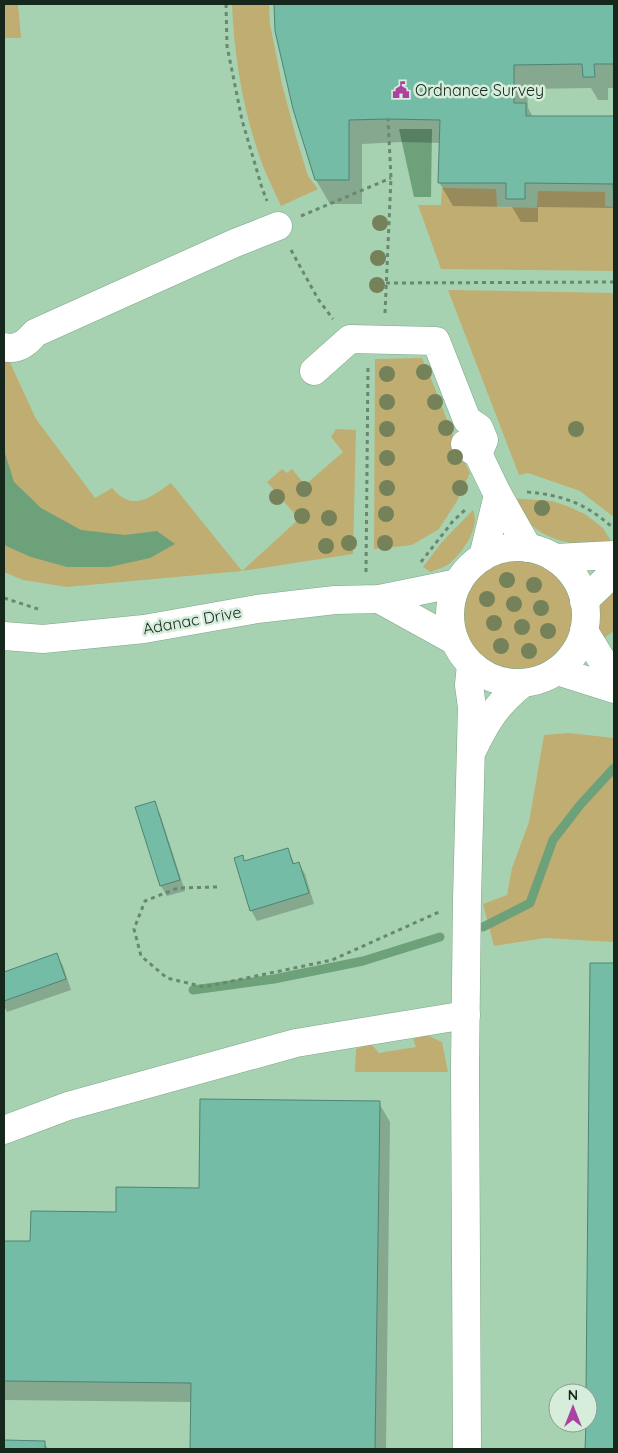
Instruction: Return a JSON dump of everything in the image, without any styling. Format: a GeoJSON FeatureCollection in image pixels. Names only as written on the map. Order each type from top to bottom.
{"type":"FeatureCollection","features":[{"type":"Feature","properties":{"kind":"street"},"geometry":{"type":"LineString","coordinates":[[4,347],[11,349],[28,343],[35,334],[235,243],[278,226]]}},
{"type":"Feature","properties":{"kind":"street"},"geometry":{"type":"LineString","coordinates":[[4,341],[21,331],[35,334]]}},
{"type":"Feature","properties":{"kind":"street"},"geometry":{"type":"LineString","coordinates":[[314,371],[350,340],[436,341],[466,420],[462,435],[466,447],[478,454],[528,548]]}},
{"type":"Feature","properties":{"kind":"street"},"geometry":{"type":"LineString","coordinates":[[483,557],[498,494]]}},
{"type":"Feature","properties":{"kind":"street"},"geometry":{"type":"LineString","coordinates":[[505,548],[528,548],[555,558],[574,576],[584,601],[586,616],[584,631],[575,652],[557,671],[539,680],[508,683],[493,679],[471,665],[461,653],[450,628],[449,615],[452,598],[458,583],[469,568],[483,557],[505,548]]}},
{"type":"Feature","properties":{"kind":"street"},"geometry":{"type":"LineString","coordinates":[[555,558],[614,555]]}},
{"type":"Feature","properties":{"kind":"street"},"geometry":{"type":"LineString","coordinates":[[584,601],[614,572]]}},
{"type":"Feature","properties":{"kind":"street","name":"Adanac Drive"},"geometry":{"type":"LineString","coordinates":[[4,636],[44,638],[144,629],[258,609],[335,600],[379,600],[458,583]]}},
{"type":"Feature","properties":{"kind":"street","name":"Adanac Drive"},"geometry":{"type":"LineString","coordinates":[[379,600],[455,641]]}},
{"type":"Feature","properties":{"kind":"street"},"geometry":{"type":"LineString","coordinates":[[584,631],[614,680]]}},
{"type":"Feature","properties":{"kind":"street"},"geometry":{"type":"LineString","coordinates":[[467,1449],[466,899],[471,754],[472,707],[469,685],[471,665]]}},
{"type":"Feature","properties":{"kind":"street"},"geometry":{"type":"LineString","coordinates":[[557,671],[614,689]]}},
{"type":"Feature","properties":{"kind":"street"},"geometry":{"type":"LineString","coordinates":[[471,754],[485,724],[506,697],[523,683]]}},
{"type":"Feature","properties":{"kind":"street"},"geometry":{"type":"LineString","coordinates":[[4,1130],[68,1106],[296,1043],[466,1014]]}},
{"type":"Feature","properties":{"kind":"path"},"geometry":{"type":"LineString","coordinates":[[226,4],[228,46],[242,120],[262,188],[278,226],[318,299],[350,340],[368,359],[366,572]]}},
{"type":"Feature","properties":{"kind":"path"},"geometry":{"type":"LineString","coordinates":[[385,316],[391,178],[388,119]]}},
{"type":"Feature","properties":{"kind":"path"},"geometry":{"type":"LineString","coordinates":[[278,226],[391,178]]}},
{"type":"Feature","properties":{"kind":"path"},"geometry":{"type":"LineString","coordinates":[[386,283],[614,282]]}},
{"type":"Feature","properties":{"kind":"path"},"geometry":{"type":"LineString","coordinates":[[414,564],[420,563],[452,521],[473,504],[498,494],[523,491],[552,494],[576,502],[598,514],[614,529]]}},
{"type":"Feature","properties":{"kind":"path"},"geometry":{"type":"LineString","coordinates":[[356,574],[374,571]]}},
{"type":"Feature","properties":{"kind":"path"},"geometry":{"type":"LineString","coordinates":[[4,598],[39,609]]}},
{"type":"Feature","properties":{"kind":"path"},"geometry":{"type":"LineString","coordinates":[[217,887],[178,888],[145,901],[134,929],[140,956],[167,978],[204,987],[332,960],[466,899]]}},
{"type":"Feature","properties":{"kind":"shaded area"},"geometry":{"type":"Polygon","coordinates":[[[4,4],[18,4],[21,38],[4,38],[4,4]]]}},
{"type":"Feature","properties":{"kind":"shaded area"},"geometry":{"type":"Polygon","coordinates":[[[232,4],[269,4],[270,24],[282,84],[296,137],[308,176],[318,189],[281,206],[260,159],[247,116],[237,60],[232,4]]]}},
{"type":"Feature","properties":{"kind":"shaded area"},"geometry":{"type":"Polygon","coordinates":[[[399,129],[432,129],[431,197],[414,197],[399,129]]]}},
{"type":"Feature","properties":{"kind":"shaded area"},"geometry":{"type":"Polygon","coordinates":[[[442,188],[496,189],[497,207],[537,208],[538,191],[605,192],[605,206],[614,207],[614,271],[441,269],[418,205],[441,205],[442,188]]]}},
{"type":"Feature","properties":{"kind":"shaded area"},"geometry":{"type":"Polygon","coordinates":[[[448,290],[614,293],[614,517],[580,491],[528,473],[519,475],[448,290]]]}},
{"type":"Feature","properties":{"kind":"shaded area"},"geometry":{"type":"Polygon","coordinates":[[[4,358],[8,358],[36,419],[95,498],[112,488],[127,500],[142,500],[171,483],[242,571],[67,587],[23,580],[4,572],[4,358]]]}},
{"type":"Feature","properties":{"kind":"shaded area"},"geometry":{"type":"Polygon","coordinates":[[[422,358],[470,473],[457,501],[439,529],[412,545],[374,549],[375,359],[422,358]]]}},
{"type":"Feature","properties":{"kind":"shaded area"},"geometry":{"type":"Polygon","coordinates":[[[336,429],[356,430],[353,554],[242,571],[299,519],[267,482],[282,469],[287,473],[292,469],[305,485],[343,452],[331,437],[336,429]]]}},
{"type":"Feature","properties":{"kind":"shaded area"},"geometry":{"type":"Polygon","coordinates":[[[4,450],[14,482],[41,508],[81,530],[125,535],[157,531],[175,544],[150,558],[109,567],[67,567],[31,557],[6,546],[4,543],[4,450]]]}},
{"type":"Feature","properties":{"kind":"shaded area"},"geometry":{"type":"Polygon","coordinates":[[[507,498],[552,501],[567,506],[585,514],[603,528],[611,541],[580,544],[547,535],[530,524],[507,498]]]}},
{"type":"Feature","properties":{"kind":"shaded area"},"geometry":{"type":"Polygon","coordinates":[[[473,510],[475,517],[469,540],[454,559],[447,565],[431,572],[423,567],[442,542],[473,510]]]}},
{"type":"Feature","properties":{"kind":"shaded area"},"geometry":{"type":"Polygon","coordinates":[[[517,558],[539,562],[557,575],[570,593],[574,615],[570,637],[557,655],[539,668],[517,672],[495,668],[477,655],[464,637],[460,615],[464,593],[477,575],[495,562],[517,558]]]}},
{"type":"Feature","properties":{"kind":"shaded area"},"geometry":{"type":"Polygon","coordinates":[[[614,581],[614,631],[601,640],[595,620],[595,607],[601,596],[614,581]]]}},
{"type":"Feature","properties":{"kind":"shaded area"},"geometry":{"type":"Polygon","coordinates":[[[569,733],[614,738],[614,942],[545,938],[494,946],[483,904],[507,895],[512,868],[529,822],[544,735],[569,733]]]}},
{"type":"Feature","properties":{"kind":"shaded area"},"geometry":{"type":"Polygon","coordinates":[[[427,1035],[442,1042],[448,1072],[355,1072],[356,1049],[371,1044],[379,1053],[416,1047],[413,1039],[427,1035]]]}},
{"type":"Feature","properties":{"kind":"building","name":"Ordnance Survey"},"geometry":{"type":"Polygon","coordinates":[[[274,4],[614,4],[614,64],[594,64],[595,77],[583,77],[582,64],[514,65],[514,103],[526,103],[526,116],[614,116],[614,200],[613,184],[525,183],[525,199],[506,199],[506,183],[438,183],[440,120],[349,120],[349,180],[315,180],[293,109],[275,31],[274,4]]]}},
{"type":"Feature","properties":{"kind":"building"},"geometry":{"type":"Polygon","coordinates":[[[155,801],[180,880],[160,886],[135,807],[155,801]]]}},
{"type":"Feature","properties":{"kind":"building"},"geometry":{"type":"Polygon","coordinates":[[[288,848],[293,864],[299,862],[309,893],[250,911],[234,858],[243,855],[244,861],[288,848]]]}},
{"type":"Feature","properties":{"kind":"building"},"geometry":{"type":"Polygon","coordinates":[[[57,953],[66,979],[4,1001],[4,972],[57,953]]]}},
{"type":"Feature","properties":{"kind":"building"},"geometry":{"type":"Polygon","coordinates":[[[590,963],[614,963],[614,1449],[585,1449],[586,1433],[598,1433],[598,1383],[586,1383],[590,963]]]}},
{"type":"Feature","properties":{"kind":"building"},"geometry":{"type":"Polygon","coordinates":[[[200,1099],[380,1101],[375,1449],[190,1449],[191,1383],[4,1381],[4,1241],[30,1241],[31,1211],[116,1212],[116,1187],[199,1188],[200,1099]]]}},
{"type":"Feature","properties":{"kind":"building"},"geometry":{"type":"Polygon","coordinates":[[[4,1440],[45,1441],[45,1449],[4,1449],[4,1440]]]}},
{"type":"Feature","properties":{"kind":"waterway"},"geometry":{"type":"LineString","coordinates":[[483,927],[530,903],[553,840],[580,805],[614,768]]}},
{"type":"Feature","properties":{"kind":"waterway"},"geometry":{"type":"LineString","coordinates":[[193,990],[274,979],[363,961],[440,937]]}},
{"type":"Feature","properties":{"kind":"place","name":"Ordnance Survey"},"geometry":{"type":"Point","coordinates":[401,90]}}]}
